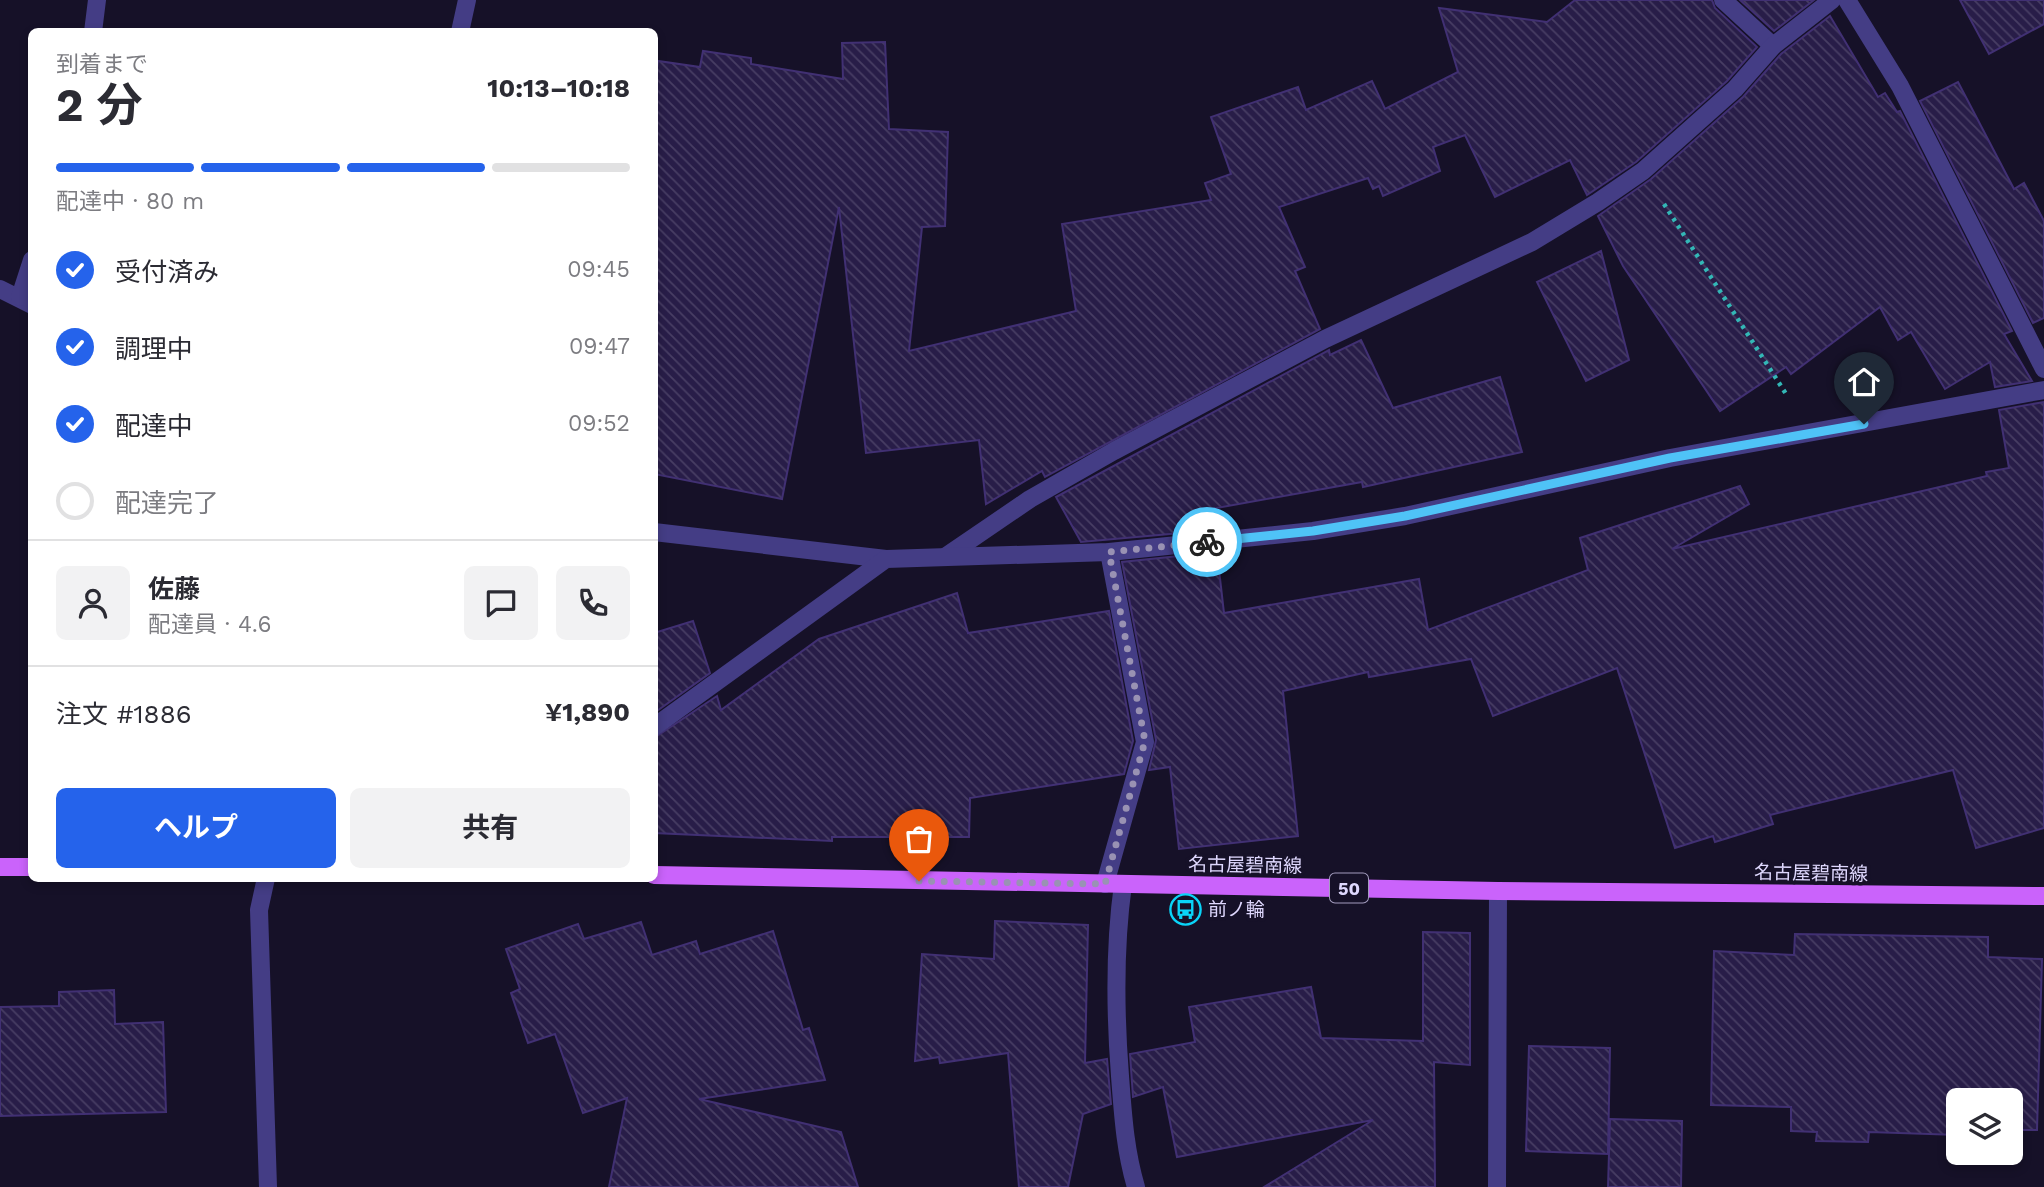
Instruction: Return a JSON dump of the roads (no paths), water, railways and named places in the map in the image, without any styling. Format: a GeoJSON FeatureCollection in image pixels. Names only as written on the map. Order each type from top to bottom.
{"type":"FeatureCollection","features":[{"type":"Feature","properties":{"kind":"main road"},"geometry":{"type":"LineString","coordinates":[[0,867],[28,867]]}},
{"type":"Feature","properties":{"kind":"main road","name":"名古屋碧南線"},"geometry":{"type":"LineString","coordinates":[[658,876],[1498,891],[2044,896]]}},
{"type":"Feature","properties":{"kind":"street"},"geometry":{"type":"LineString","coordinates":[[94,28],[97,0]]}},
{"type":"Feature","properties":{"kind":"street"},"geometry":{"type":"LineString","coordinates":[[461,28],[467,0]]}},
{"type":"Feature","properties":{"kind":"street"},"geometry":{"type":"LineString","coordinates":[[1723,0],[1773,46]]}},
{"type":"Feature","properties":{"kind":"street"},"geometry":{"type":"LineString","coordinates":[[946,556],[1030,499],[1114,451],[1325,339],[1532,242],[1643,171],[1735,89],[1773,46],[1832,0]]}},
{"type":"Feature","properties":{"kind":"street"},"geometry":{"type":"LineString","coordinates":[[1847,0],[1900,86],[2044,369]]}},
{"type":"Feature","properties":{"kind":"street"},"geometry":{"type":"LineString","coordinates":[[0,289],[26,301]]}},
{"type":"Feature","properties":{"kind":"street"},"geometry":{"type":"LineString","coordinates":[[658,532],[886,559],[1109,552],[1313,531],[1405,516],[1670,458],[2044,390]]}},
{"type":"Feature","properties":{"kind":"street"},"geometry":{"type":"LineString","coordinates":[[1109,552],[1145,741],[1114,884],[1115,1017],[1125,1152],[1136,1187]]}},
{"type":"Feature","properties":{"kind":"street"},"geometry":{"type":"LineString","coordinates":[[658,724],[886,559]]}},
{"type":"Feature","properties":{"kind":"street"},"geometry":{"type":"LineString","coordinates":[[251,1187],[268,1187],[259,910],[265,882]]}},
{"type":"Feature","properties":{"kind":"street"},"geometry":{"type":"LineString","coordinates":[[1497,1187],[1498,891]]}},
{"type":"Feature","properties":{"kind":"place","name":"前ノ輪"},"geometry":{"type":"Point","coordinates":[1185,909]}}]}
